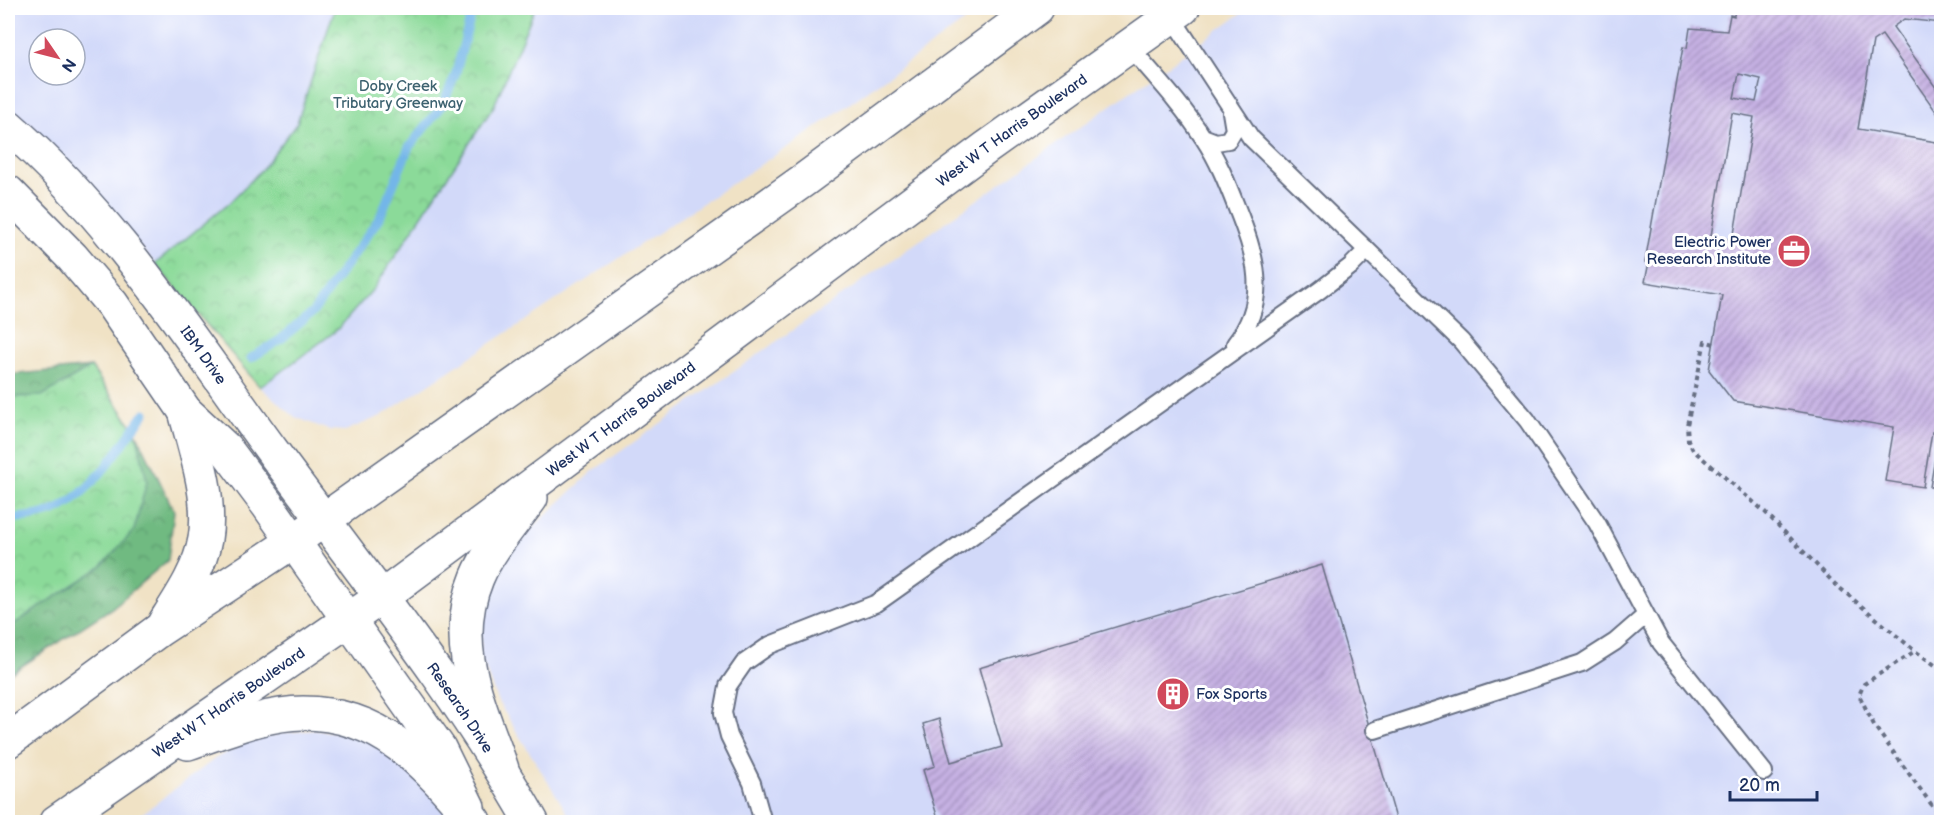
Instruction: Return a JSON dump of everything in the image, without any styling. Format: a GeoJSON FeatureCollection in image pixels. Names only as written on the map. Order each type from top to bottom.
{"type":"FeatureCollection","features":[{"type":"Feature","properties":{"kind":"main road"},"geometry":{"type":"LineString","coordinates":[[8,741],[159,630],[294,541],[804,180],[1037,8]]}},
{"type":"Feature","properties":{"kind":"main road","name":"West W T Harris Boulevard"},"geometry":{"type":"LineString","coordinates":[[56,822],[161,751],[281,664],[383,596],[986,148],[1177,12]]}},
{"type":"Feature","properties":{"kind":"main road","name":"IBM Drive"},"geometry":{"type":"LineString","coordinates":[[8,126],[70,186],[142,273],[323,520],[383,596]]}},
{"type":"Feature","properties":{"kind":"main road"},"geometry":{"type":"LineString","coordinates":[[8,192],[72,257],[112,304],[185,411],[225,448],[294,541],[439,748],[475,821]]}},
{"type":"Feature","properties":{"kind":"main road"},"geometry":{"type":"LineString","coordinates":[[159,630],[183,595],[206,538],[205,501],[185,411]]}},
{"type":"Feature","properties":{"kind":"main road"},"geometry":{"type":"LineString","coordinates":[[502,769],[468,664],[463,634],[467,606],[483,567],[548,474]]}},
{"type":"Feature","properties":{"kind":"main road","name":"Research Drive"},"geometry":{"type":"LineString","coordinates":[[383,596],[502,769],[532,822]]}},
{"type":"Feature","properties":{"kind":"main road"},"geometry":{"type":"LineString","coordinates":[[161,751],[259,721],[302,713],[335,716],[368,726],[394,739],[427,766],[475,821]]}},
{"type":"Feature","properties":{"kind":"lane"},"geometry":{"type":"LineString","coordinates":[[1177,12],[1230,109],[1251,138],[1461,341],[1527,420],[1582,497],[1646,615],[1675,663],[1746,747],[1764,772]]}},
{"type":"Feature","properties":{"kind":"lane"},"geometry":{"type":"LineString","coordinates":[[1129,46],[1203,137],[1227,182],[1257,268],[1252,312],[1240,338],[1226,356]]}},
{"type":"Feature","properties":{"kind":"lane"},"geometry":{"type":"LineString","coordinates":[[1203,137],[1216,142],[1228,140],[1234,130],[1230,109]]}},
{"type":"Feature","properties":{"kind":"lane"},"geometry":{"type":"LineString","coordinates":[[763,822],[752,783],[729,736],[723,713],[728,686],[744,663],[770,645],[877,603],[1320,290],[1351,266],[1367,250]]}},
{"type":"Feature","properties":{"kind":"lane"},"geometry":{"type":"LineString","coordinates":[[1375,730],[1582,663],[1615,642],[1646,615]]}},
{"type":"Feature","properties":{"kind":"path"},"geometry":{"type":"LineString","coordinates":[[1714,344],[1705,341],[1687,425],[1686,433],[1693,450],[1765,512],[1835,584],[1941,670]]}},
{"type":"Feature","properties":{"kind":"path"},"geometry":{"type":"LineString","coordinates":[[1915,651],[1864,684],[1859,695],[1875,727],[1941,819]]}},
{"type":"Feature","properties":{"kind":"shaded area"},"geometry":{"type":"Polygon","coordinates":[[[8,8],[335,8],[297,123],[263,168],[229,203],[155,264],[53,149],[8,107],[8,8]]]}},
{"type":"Feature","properties":{"kind":"shaded area"},"geometry":{"type":"Polygon","coordinates":[[[535,8],[983,8],[810,132],[381,416],[345,431],[329,430],[295,417],[260,387],[337,330],[494,106],[535,8]]]}},
{"type":"Feature","properties":{"kind":"shaded area"},"geometry":{"type":"Polygon","coordinates":[[[1249,8],[1941,8],[1941,822],[573,822],[498,702],[480,656],[484,594],[510,549],[593,471],[1249,8]]]}},
{"type":"Feature","properties":{"kind":"shaded area"},"geometry":{"type":"Polygon","coordinates":[[[314,730],[353,734],[386,746],[461,822],[131,822],[216,758],[246,742],[283,733],[314,730]]]}},
{"type":"Feature","properties":{"kind":"green space","name":"Doby Creek Tributary Greenway"},"geometry":{"type":"Polygon","coordinates":[[[335,8],[535,8],[494,106],[375,287],[337,330],[260,387],[155,264],[229,203],[263,168],[297,123],[335,8]]]}},
{"type":"Feature","properties":{"kind":"green space"},"geometry":{"type":"Polygon","coordinates":[[[91,367],[136,432],[174,511],[168,560],[112,608],[8,675],[8,375],[91,367]]]}},
{"type":"Feature","properties":{"kind":"green space"},"geometry":{"type":"Polygon","coordinates":[[[91,367],[136,432],[147,481],[134,530],[101,567],[8,628],[8,397],[42,396],[91,367]]]}},
{"type":"Feature","properties":{"kind":"building","name":"Electric Power Research Institute"},"geometry":{"type":"Polygon","coordinates":[[[1735,8],[1942,8],[1942,23],[1904,19],[1893,27],[1939,92],[1942,90],[1942,120],[1882,35],[1873,41],[1858,129],[1942,143],[1942,434],[1932,432],[1923,487],[1885,481],[1894,427],[1733,401],[1709,370],[1722,295],[1645,282],[1649,262],[1645,262],[1683,47],[1687,48],[1690,28],[1727,31],[1730,15],[1734,16],[1735,8]],[[1739,74],[1734,98],[1756,102],[1761,79],[1739,74]],[[1732,113],[1711,236],[1733,240],[1754,117],[1732,113]]]}},
{"type":"Feature","properties":{"kind":"building"},"geometry":{"type":"Polygon","coordinates":[[[1938,441],[1942,442],[1942,488],[1930,487],[1938,441]]]}},
{"type":"Feature","properties":{"kind":"building","name":"Fox Sports"},"geometry":{"type":"Polygon","coordinates":[[[1322,565],[1397,822],[939,822],[923,770],[935,766],[923,724],[939,719],[951,762],[1002,747],[979,668],[1322,565]]]}},
{"type":"Feature","properties":{"kind":"waterway"},"geometry":{"type":"LineString","coordinates":[[251,358],[280,340],[313,312],[380,217],[409,147],[442,106],[455,76],[473,8]]}},
{"type":"Feature","properties":{"kind":"waterway"},"geometry":{"type":"LineString","coordinates":[[8,519],[36,516],[62,507],[74,499],[108,464],[145,413]]}},
{"type":"Feature","properties":{"kind":"place","name":"Electric Power Research Institute"},"geometry":{"type":"Point","coordinates":[1794,251]}},
{"type":"Feature","properties":{"kind":"place","name":"Fox Sports"},"geometry":{"type":"Point","coordinates":[1173,694]}}]}
